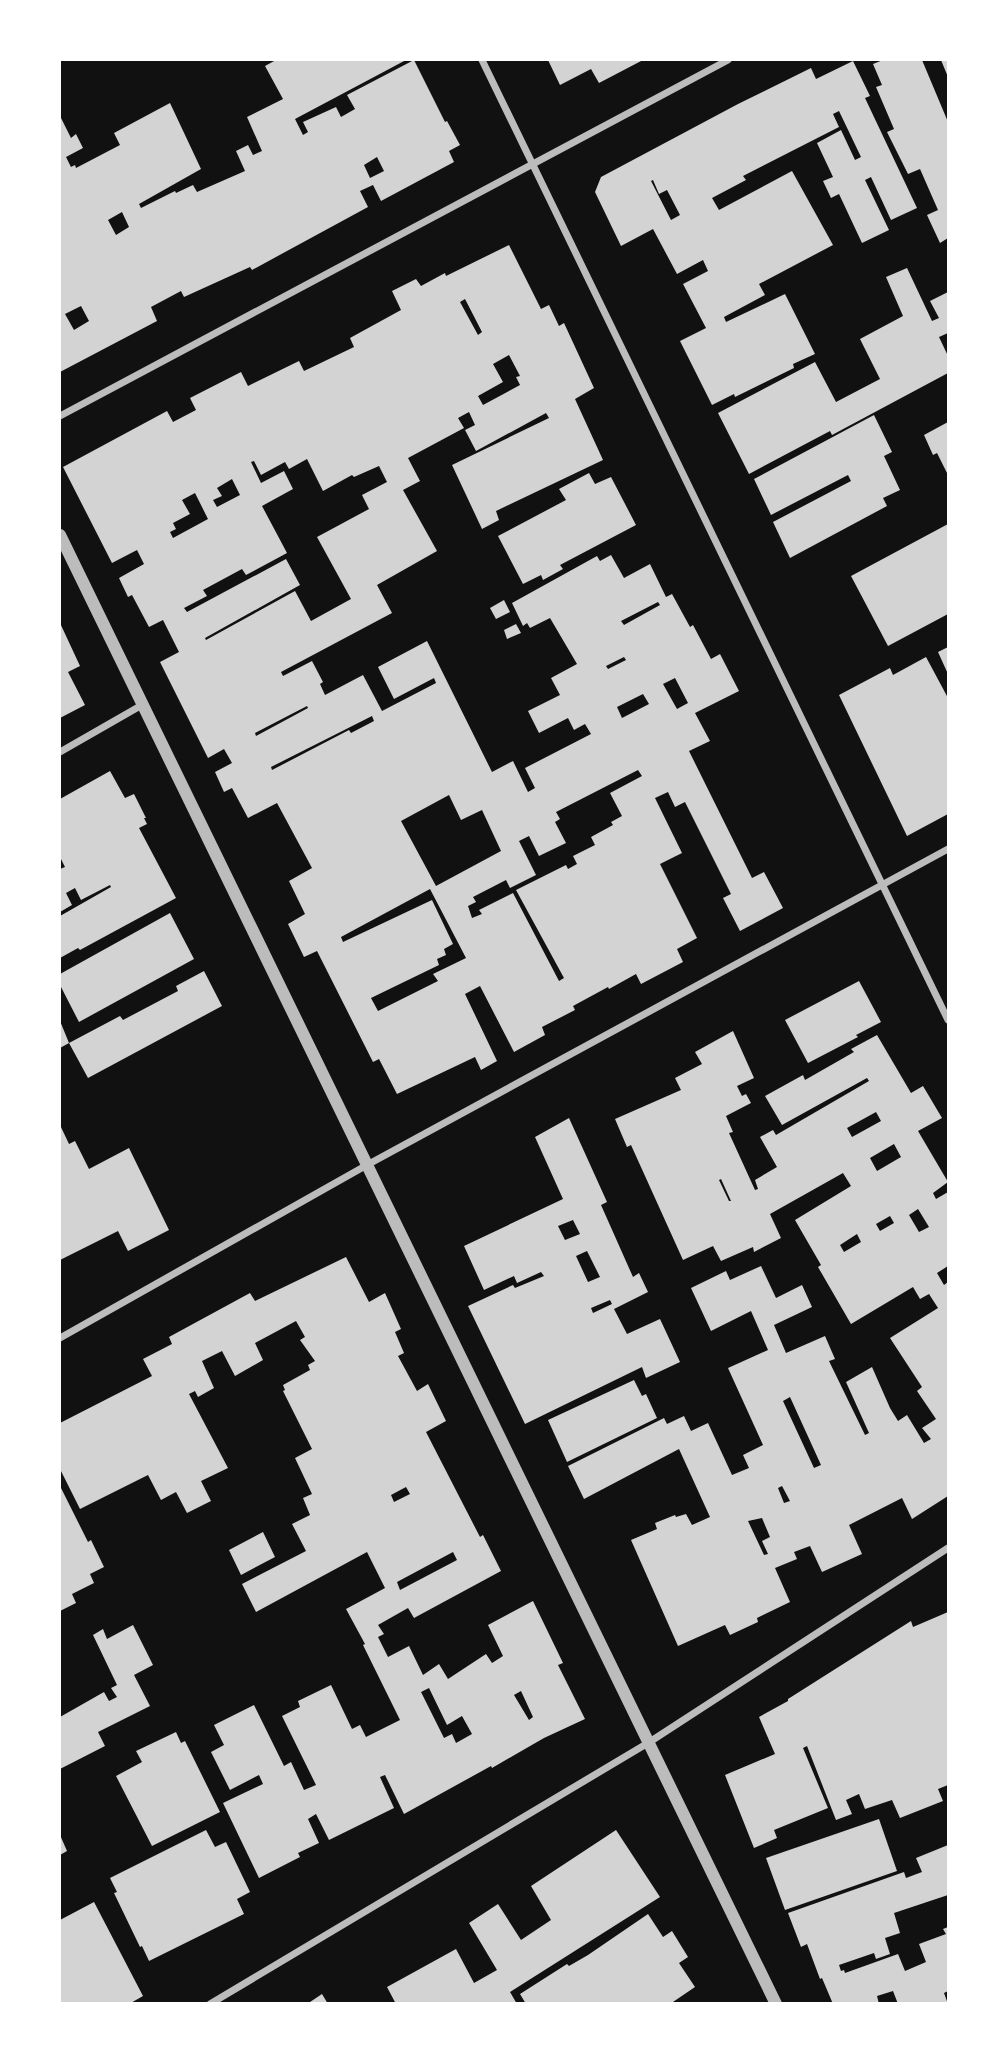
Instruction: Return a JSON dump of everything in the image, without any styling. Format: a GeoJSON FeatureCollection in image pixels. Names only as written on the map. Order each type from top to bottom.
{"type":"FeatureCollection","features":[{"type":"Feature","properties":{"kind":"street"},"geometry":{"type":"LineString","coordinates":[[482,60],[948,1020]]}},
{"type":"Feature","properties":{"kind":"street"},"geometry":{"type":"LineString","coordinates":[[60,416],[728,60]]}},
{"type":"Feature","properties":{"kind":"street"},"geometry":{"type":"LineString","coordinates":[[60,535],[776,2004]]}},
{"type":"Feature","properties":{"kind":"street"},"geometry":{"type":"LineString","coordinates":[[60,752],[142,705]]}},
{"type":"Feature","properties":{"kind":"street"},"geometry":{"type":"LineString","coordinates":[[60,1338],[367,1165],[948,849]]}},
{"type":"Feature","properties":{"kind":"street"},"geometry":{"type":"LineString","coordinates":[[211,2004],[648,1743],[948,1548]]}},
{"type":"Feature","properties":{"kind":"building"},"geometry":{"type":"Polygon","coordinates":[[[276,60],[406,60],[295,119],[303,135],[308,132],[303,122],[336,107],[341,117],[355,109],[347,95],[414,60],[445,122],[447,121],[460,145],[449,151],[454,162],[381,201],[373,185],[360,191],[368,207],[252,270],[250,267],[184,297],[181,291],[151,307],[157,321],[60,372],[60,116],[71,138],[76,134],[83,148],[66,157],[71,167],[75,165],[76,168],[120,145],[114,133],[170,103],[201,169],[139,204],[141,208],[175,191],[176,193],[193,185],[197,192],[245,171],[236,151],[248,145],[253,155],[262,151],[247,117],[283,99],[265,66],[276,60]],[[377,157],[364,165],[370,178],[384,171],[377,157]],[[122,212],[108,220],[116,235],[129,227],[122,212]],[[81,306],[65,314],[74,330],[89,321],[81,306]]]}},
{"type":"Feature","properties":{"kind":"building"},"geometry":{"type":"Polygon","coordinates":[[[548,60],[643,60],[599,83],[591,69],[560,85],[548,60]]]}},
{"type":"Feature","properties":{"kind":"building"},"geometry":{"type":"Polygon","coordinates":[[[883,60],[922,60],[948,122],[948,238],[940,243],[927,215],[938,210],[920,169],[908,174],[887,132],[894,129],[876,87],[882,85],[873,64],[883,60]]]}},
{"type":"Feature","properties":{"kind":"building"},"geometry":{"type":"Polygon","coordinates":[[[941,60],[948,60],[948,77],[941,60]]]}},
{"type":"Feature","properties":{"kind":"building"},"geometry":{"type":"Polygon","coordinates":[[[853,61],[870,96],[865,98],[917,208],[891,220],[871,177],[865,180],[889,230],[862,243],[839,194],[831,198],[823,181],[833,177],[817,143],[841,130],[855,160],[861,157],[839,111],[833,114],[839,127],[743,176],[746,180],[712,198],[719,210],[792,171],[833,245],[759,284],[765,295],[724,317],[726,322],[785,294],[815,354],[793,364],[794,368],[735,397],[734,394],[712,405],[680,341],[706,328],[683,284],[708,271],[703,260],[677,274],[653,229],[621,246],[595,192],[601,177],[738,104],[811,68],[816,79],[853,61]],[[653,180],[651,181],[671,220],[680,215],[667,190],[659,194],[653,180]]]}},
{"type":"Feature","properties":{"kind":"building"},"geometry":{"type":"Polygon","coordinates":[[[509,245],[541,309],[549,305],[559,326],[564,323],[594,388],[575,399],[603,460],[496,511],[499,520],[482,529],[452,465],[549,418],[546,413],[476,451],[465,430],[475,425],[469,412],[458,418],[464,428],[408,458],[420,481],[403,490],[437,551],[377,585],[392,613],[281,672],[283,676],[312,661],[323,682],[320,684],[325,695],[363,675],[382,711],[436,683],[434,678],[394,699],[378,667],[427,641],[492,772],[513,761],[528,792],[535,788],[525,768],[591,734],[585,724],[574,730],[568,718],[539,733],[528,711],[560,695],[551,678],[577,664],[550,618],[530,628],[527,623],[523,626],[512,603],[597,556],[600,561],[611,555],[624,578],[650,564],[666,597],[672,594],[711,659],[720,654],[739,691],[695,713],[710,741],[689,751],[752,878],[764,872],[783,908],[740,931],[723,898],[731,894],[685,802],[675,807],[668,792],[655,798],[682,853],[660,864],[697,938],[677,949],[683,962],[641,984],[636,974],[609,989],[608,987],[573,1006],[575,1010],[542,1027],[545,1035],[514,1052],[480,986],[465,994],[497,1061],[481,1070],[475,1057],[397,1094],[379,1059],[373,1062],[317,951],[304,957],[288,924],[305,914],[289,881],[312,868],[277,803],[248,818],[232,788],[224,792],[215,772],[232,763],[224,749],[208,758],[160,662],[179,652],[163,620],[149,627],[132,595],[128,597],[119,578],[144,564],[137,550],[112,563],[63,467],[167,411],[173,422],[196,410],[190,398],[241,372],[248,386],[299,361],[304,371],[354,347],[350,338],[401,310],[392,291],[416,279],[421,286],[445,273],[446,276],[509,245]],[[465,299],[460,302],[478,335],[482,332],[465,299]],[[509,355],[493,364],[503,382],[478,396],[483,405],[520,385],[516,377],[520,376],[509,355]],[[307,459],[289,469],[285,462],[261,475],[254,461],[251,462],[261,483],[284,471],[293,489],[262,506],[287,553],[246,575],[242,569],[203,590],[207,596],[184,608],[187,612],[286,559],[300,585],[205,638],[206,640],[295,591],[311,621],[351,599],[317,537],[369,509],[362,495],[387,482],[379,466],[354,477],[352,475],[323,491],[307,459]],[[232,479],[217,488],[222,496],[213,500],[217,507],[240,495],[232,479]],[[195,493],[182,500],[190,514],[173,523],[176,529],[170,532],[173,538],[208,519],[195,493]],[[658,602],[621,621],[624,625],[660,605],[658,602]],[[624,657],[606,666],[608,669],[626,660],[624,657]],[[675,678],[663,684],[677,709],[688,703],[675,678]],[[643,694],[617,707],[622,718],[649,704],[643,694]],[[307,706],[255,733],[256,736],[308,708],[307,706]],[[372,716],[271,767],[272,770],[349,730],[351,733],[374,721],[372,716]],[[638,770],[556,812],[560,819],[555,822],[566,843],[539,856],[529,836],[519,841],[536,875],[510,888],[506,880],[473,897],[476,902],[468,906],[472,918],[482,914],[479,910],[513,893],[559,981],[564,978],[516,890],[566,865],[568,869],[577,864],[573,856],[595,845],[591,837],[613,825],[611,822],[622,816],[610,793],[642,776],[638,770]],[[449,795],[401,821],[436,886],[501,851],[482,810],[461,820],[449,795]],[[430,889],[341,937],[343,942],[432,900],[453,944],[444,949],[446,955],[437,959],[439,965],[371,998],[378,1011],[438,981],[433,974],[466,958],[430,889]]]}},
{"type":"Feature","properties":{"kind":"building"},"geometry":{"type":"Polygon","coordinates":[[[907,268],[932,321],[939,318],[930,301],[948,292],[948,333],[939,337],[948,356],[948,373],[832,435],[830,431],[749,474],[718,413],[815,362],[836,402],[880,379],[860,339],[903,316],[886,277],[907,268]]]}},
{"type":"Feature","properties":{"kind":"building"},"geometry":{"type":"Polygon","coordinates":[[[874,415],[892,452],[884,456],[900,490],[883,498],[887,506],[790,558],[773,522],[851,481],[848,475],[771,515],[754,479],[874,415]]]}},
{"type":"Feature","properties":{"kind":"building"},"geometry":{"type":"Polygon","coordinates":[[[948,422],[948,475],[937,453],[933,455],[924,435],[948,422]]]}},
{"type":"Feature","properties":{"kind":"building"},"geometry":{"type":"Polygon","coordinates":[[[589,473],[595,484],[611,477],[636,525],[560,565],[563,569],[543,580],[541,575],[523,584],[498,536],[566,500],[559,489],[589,473]]]}},
{"type":"Feature","properties":{"kind":"building"},"geometry":{"type":"Polygon","coordinates":[[[948,524],[948,614],[888,646],[851,576],[948,524]]]}},
{"type":"Feature","properties":{"kind":"building"},"geometry":{"type":"Polygon","coordinates":[[[504,600],[510,612],[496,619],[490,608],[504,600]]]}},
{"type":"Feature","properties":{"kind":"building"},"geometry":{"type":"Polygon","coordinates":[[[60,623],[80,666],[68,672],[85,705],[60,718],[60,623]]]}},
{"type":"Feature","properties":{"kind":"building"},"geometry":{"type":"Polygon","coordinates":[[[516,624],[521,633],[507,639],[504,630],[516,624]]]}},
{"type":"Feature","properties":{"kind":"building"},"geometry":{"type":"Polygon","coordinates":[[[948,647],[948,674],[938,652],[948,647]]]}},
{"type":"Feature","properties":{"kind":"building"},"geometry":{"type":"Polygon","coordinates":[[[926,657],[948,698],[948,814],[907,836],[839,695],[890,668],[893,675],[926,657]]]}},
{"type":"Feature","properties":{"kind":"building"},"geometry":{"type":"Polygon","coordinates":[[[110,771],[125,798],[134,794],[147,824],[139,828],[176,898],[60,958],[60,916],[111,887],[110,885],[81,900],[75,888],[66,893],[72,905],[60,912],[60,869],[65,867],[60,857],[60,799],[110,771]]]}},
{"type":"Feature","properties":{"kind":"building"},"geometry":{"type":"Polygon","coordinates":[[[170,913],[194,959],[79,1022],[60,985],[60,974],[170,913]]]}},
{"type":"Feature","properties":{"kind":"building"},"geometry":{"type":"Polygon","coordinates":[[[204,971],[222,1006],[88,1078],[69,1043],[120,1016],[123,1020],[178,991],[176,986],[204,971]]]}},
{"type":"Feature","properties":{"kind":"building"},"geometry":{"type":"Polygon","coordinates":[[[859,981],[881,1022],[808,1063],[785,1020],[859,981]]]}},
{"type":"Feature","properties":{"kind":"building"},"geometry":{"type":"Polygon","coordinates":[[[60,1021],[69,1043],[60,1048],[60,1021]]]}},
{"type":"Feature","properties":{"kind":"building"},"geometry":{"type":"Polygon","coordinates":[[[733,1031],[754,1078],[737,1086],[742,1096],[746,1094],[751,1103],[726,1116],[733,1132],[729,1133],[755,1190],[758,1189],[755,1180],[777,1167],[760,1137],[773,1130],[776,1135],[869,1081],[867,1078],[782,1125],[765,1096],[803,1075],[805,1080],[854,1052],[851,1049],[877,1035],[911,1093],[923,1086],[942,1118],[918,1131],[948,1182],[933,1193],[936,1199],[948,1192],[948,1266],[937,1273],[944,1285],[948,1282],[948,1496],[912,1519],[902,1498],[849,1525],[862,1554],[822,1572],[810,1546],[794,1552],[797,1559],[775,1568],[790,1602],[757,1618],[758,1622],[730,1635],[725,1625],[678,1646],[631,1540],[657,1529],[655,1523],[675,1515],[686,1514],[692,1525],[710,1517],[679,1449],[584,1499],[568,1466],[664,1418],[667,1424],[684,1416],[691,1431],[708,1423],[732,1475],[749,1468],[743,1455],[763,1445],[728,1368],[768,1350],[751,1311],[711,1331],[691,1288],[726,1271],[730,1280],[761,1266],[776,1298],[802,1285],[812,1307],[774,1325],[786,1353],[825,1336],[835,1359],[829,1361],[865,1435],[869,1433],[846,1382],[872,1367],[898,1421],[907,1415],[924,1443],[931,1439],[922,1428],[936,1419],[917,1391],[922,1387],[890,1338],[938,1308],[929,1294],[920,1299],[913,1287],[851,1324],[795,1220],[851,1186],[843,1173],[770,1214],[781,1238],[754,1252],[753,1247],[721,1261],[713,1246],[683,1260],[631,1145],[627,1147],[615,1119],[681,1090],[675,1078],[702,1064],[695,1052],[733,1031]],[[876,1112],[847,1128],[852,1137],[881,1121],[876,1112]],[[894,1144],[870,1158],[877,1171],[901,1157],[894,1144]],[[721,1179],[719,1180],[731,1201],[721,1179]],[[918,1209],[909,1215],[919,1232],[929,1227],[918,1209]],[[890,1216],[876,1224],[880,1231],[894,1223],[890,1216]],[[857,1234],[840,1245],[844,1252],[861,1242],[857,1234]],[[790,1397],[783,1401],[814,1468],[821,1465],[790,1397]],[[782,1486],[778,1488],[784,1503],[790,1501],[782,1486]],[[762,1518],[748,1521],[764,1555],[768,1554],[762,1541],[770,1537],[762,1518]]]}},
{"type":"Feature","properties":{"kind":"building"},"geometry":{"type":"Polygon","coordinates":[[[569,1118],[607,1202],[601,1205],[633,1277],[639,1273],[648,1292],[614,1309],[627,1334],[660,1319],[680,1362],[646,1378],[642,1367],[525,1424],[468,1306],[513,1285],[515,1288],[544,1276],[541,1272],[517,1283],[514,1276],[484,1290],[464,1246],[563,1199],[535,1137],[569,1118]],[[573,1220],[558,1226],[565,1240],[580,1234],[573,1220]],[[587,1251],[576,1256],[588,1282],[600,1277],[587,1251]],[[610,1300],[591,1308],[593,1313],[612,1304],[610,1300]]]}},
{"type":"Feature","properties":{"kind":"building"},"geometry":{"type":"Polygon","coordinates":[[[60,1125],[69,1144],[75,1141],[89,1169],[129,1148],[169,1230],[128,1251],[118,1231],[60,1260],[60,1125]]]}},
{"type":"Feature","properties":{"kind":"building"},"geometry":{"type":"Polygon","coordinates":[[[346,1257],[369,1302],[385,1293],[401,1329],[395,1332],[404,1353],[398,1356],[417,1391],[428,1384],[446,1421],[426,1432],[480,1537],[483,1535],[501,1571],[414,1618],[408,1608],[378,1625],[384,1634],[378,1637],[388,1657],[409,1646],[423,1675],[439,1664],[448,1679],[486,1654],[492,1663],[503,1656],[488,1625],[533,1601],[563,1663],[558,1665],[585,1719],[544,1738],[404,1814],[385,1775],[380,1777],[394,1808],[329,1840],[316,1814],[308,1819],[319,1843],[298,1853],[300,1857],[259,1878],[223,1803],[263,1784],[259,1775],[230,1790],[211,1752],[224,1745],[214,1725],[254,1705],[284,1766],[291,1762],[304,1790],[316,1785],[282,1716],[300,1707],[298,1701],[331,1685],[352,1729],[360,1725],[366,1737],[400,1720],[346,1609],[385,1588],[367,1552],[256,1612],[242,1584],[306,1551],[292,1524],[310,1515],[303,1498],[312,1494],[295,1458],[312,1449],[283,1391],[283,1385],[310,1370],[308,1365],[315,1361],[300,1340],[305,1337],[296,1321],[255,1343],[263,1360],[235,1376],[222,1351],[202,1361],[214,1388],[198,1397],[195,1391],[189,1394],[228,1468],[201,1481],[211,1501],[187,1513],[176,1492],[161,1500],[148,1475],[80,1509],[60,1469],[60,1423],[152,1376],[143,1359],[172,1344],[169,1337],[250,1293],[255,1301],[346,1257]],[[406,1487],[391,1495],[394,1502],[410,1494],[406,1487]],[[453,1552],[397,1582],[400,1590],[457,1560],[453,1552]],[[429,1688],[421,1692],[444,1738],[452,1734],[456,1743],[472,1734],[462,1716],[447,1725],[429,1688]],[[521,1691],[514,1695],[529,1720],[533,1717],[521,1691]]]}},
{"type":"Feature","properties":{"kind":"building"},"geometry":{"type":"Polygon","coordinates":[[[634,1380],[642,1396],[646,1394],[657,1418],[567,1462],[548,1420],[634,1380]]]}},
{"type":"Feature","properties":{"kind":"building"},"geometry":{"type":"Polygon","coordinates":[[[60,1486],[88,1542],[91,1540],[104,1567],[90,1574],[94,1583],[72,1594],[76,1603],[60,1611],[60,1486]]]}},
{"type":"Feature","properties":{"kind":"building"},"geometry":{"type":"Polygon","coordinates":[[[263,1532],[275,1557],[241,1575],[229,1550],[263,1532]]]}},
{"type":"Feature","properties":{"kind":"building"},"geometry":{"type":"Polygon","coordinates":[[[948,1612],[948,1785],[938,1789],[943,1801],[900,1818],[892,1800],[865,1809],[859,1794],[846,1800],[852,1814],[836,1820],[807,1746],[803,1748],[828,1808],[774,1830],[777,1838],[754,1848],[725,1775],[775,1754],[759,1717],[911,1621],[913,1627],[948,1612]]]}},
{"type":"Feature","properties":{"kind":"building"},"geometry":{"type":"Polygon","coordinates":[[[133,1625],[153,1665],[134,1675],[150,1706],[98,1732],[105,1746],[60,1769],[60,1717],[104,1692],[109,1701],[117,1697],[111,1688],[117,1685],[93,1635],[103,1629],[107,1639],[133,1625]]]}},
{"type":"Feature","properties":{"kind":"building"},"geometry":{"type":"Polygon","coordinates":[[[176,1732],[181,1743],[185,1741],[220,1812],[152,1846],[116,1776],[142,1762],[136,1751],[176,1732]]]}},
{"type":"Feature","properties":{"kind":"building"},"geometry":{"type":"Polygon","coordinates":[[[879,1819],[897,1871],[785,1910],[766,1858],[879,1819]]]}},
{"type":"Feature","properties":{"kind":"building"},"geometry":{"type":"Polygon","coordinates":[[[206,1830],[215,1847],[226,1842],[250,1892],[237,1899],[244,1914],[149,1961],[114,1893],[117,1892],[110,1878],[206,1830]]]}},
{"type":"Feature","properties":{"kind":"building"},"geometry":{"type":"Polygon","coordinates":[[[616,1830],[660,1897],[510,1992],[517,2004],[396,2004],[387,1987],[456,1949],[474,1983],[497,1970],[469,1923],[498,1904],[521,1940],[551,1920],[531,1886],[616,1830]]]}},
{"type":"Feature","properties":{"kind":"building"},"geometry":{"type":"Polygon","coordinates":[[[60,1835],[67,1851],[60,1855],[60,1835]]]}},
{"type":"Feature","properties":{"kind":"building"},"geometry":{"type":"Polygon","coordinates":[[[948,1845],[948,1895],[894,1913],[900,1933],[885,1938],[890,1954],[876,1959],[874,1953],[839,1965],[845,1973],[898,1954],[905,1971],[926,1962],[919,1944],[946,1934],[943,1929],[948,1927],[948,1991],[944,1993],[948,2004],[898,2004],[893,1991],[877,1996],[879,2004],[833,2004],[807,1944],[801,1947],[788,1913],[904,1872],[906,1878],[922,1872],[916,1858],[948,1845]]]}},
{"type":"Feature","properties":{"kind":"building"},"geometry":{"type":"Polygon","coordinates":[[[94,1902],[143,1996],[129,2004],[60,2004],[60,1920],[94,1902]]]}},
{"type":"Feature","properties":{"kind":"building"},"geometry":{"type":"Polygon","coordinates":[[[648,1914],[663,1937],[672,1931],[688,1957],[679,1963],[695,1987],[670,2004],[526,2004],[520,1994],[567,1964],[569,1966],[588,1955],[648,1914]]]}},
{"type":"Feature","properties":{"kind":"building"},"geometry":{"type":"Polygon","coordinates":[[[322,1994],[328,2004],[307,2004],[322,1994]]]}}]}
